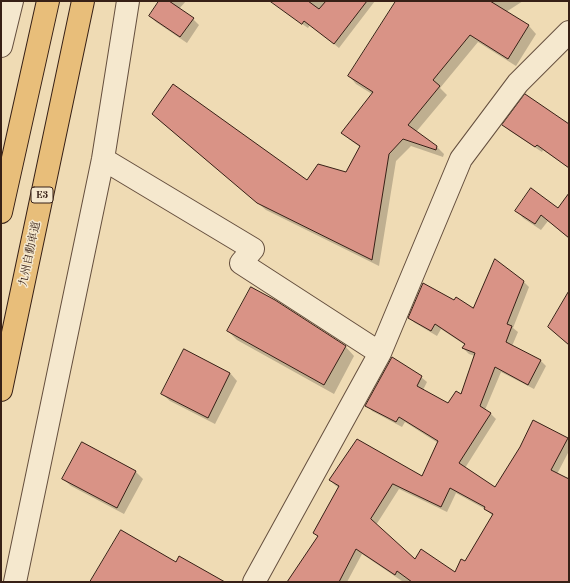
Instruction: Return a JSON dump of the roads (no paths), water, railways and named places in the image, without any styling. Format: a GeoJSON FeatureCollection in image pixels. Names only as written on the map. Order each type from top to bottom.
{"type":"FeatureCollection","features":[{"type":"Feature","properties":{"kind":"highway"},"geometry":{"type":"LineString","coordinates":[[1,212],[48,1]]}},
{"type":"Feature","properties":{"kind":"highway","name":"九州自動車道"},"geometry":{"type":"LineString","coordinates":[[1,390],[83,1]]}},
{"type":"Feature","properties":{"kind":"street"},"geometry":{"type":"LineString","coordinates":[[1,46],[12,1]]}},
{"type":"Feature","properties":{"kind":"street"},"geometry":{"type":"LineString","coordinates":[[15,582],[103,159],[128,1]]}},
{"type":"Feature","properties":{"kind":"street"},"geometry":{"type":"LineString","coordinates":[[254,582],[380,353],[461,159],[518,83],[569,32]]}},
{"type":"Feature","properties":{"kind":"street"},"geometry":{"type":"LineString","coordinates":[[103,159],[253,249],[241,263],[380,353]]}}]}
